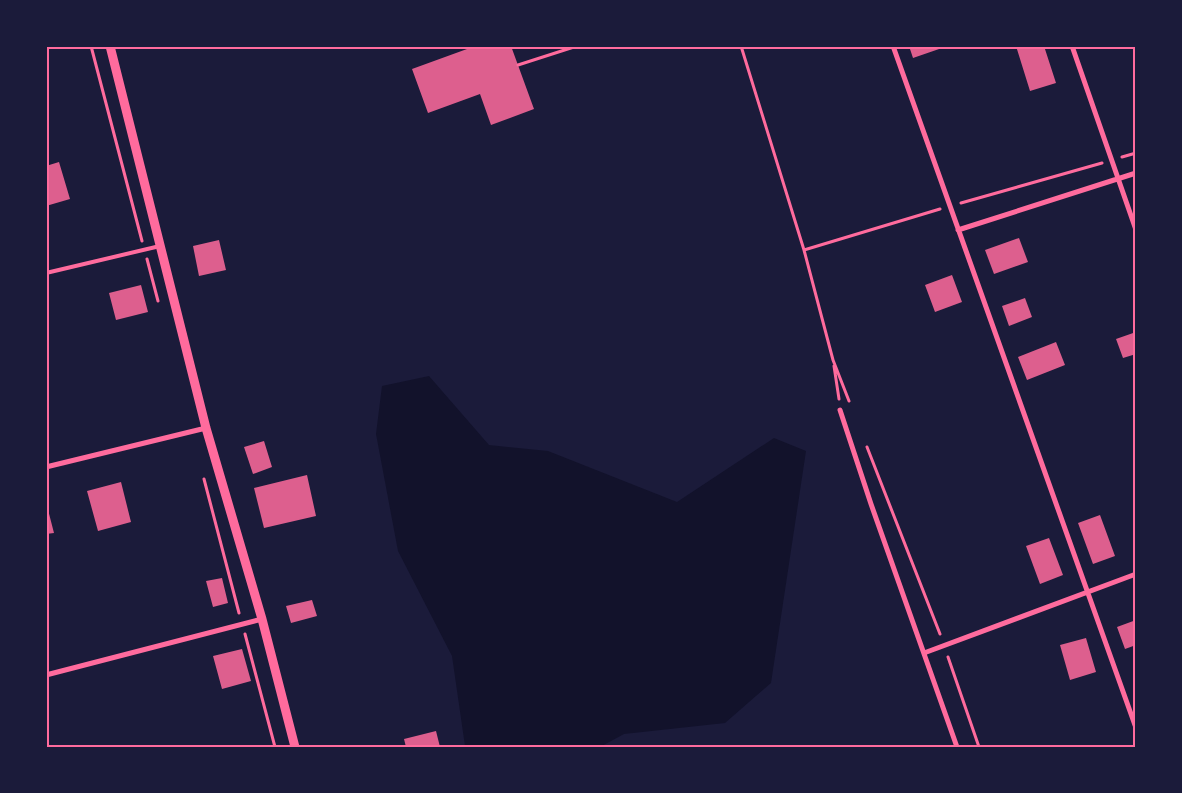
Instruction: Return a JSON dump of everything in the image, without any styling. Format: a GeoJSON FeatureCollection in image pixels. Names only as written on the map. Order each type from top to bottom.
{"type":"FeatureCollection","features":[{"type":"Feature","properties":{"kind":"street"},"geometry":{"type":"LineString","coordinates":[[110,46],[206,428],[262,619],[295,747]]}},
{"type":"Feature","properties":{"kind":"street"},"geometry":{"type":"LineString","coordinates":[[892,46],[1136,728]]}},
{"type":"Feature","properties":{"kind":"street"},"geometry":{"type":"LineString","coordinates":[[1072,46],[1136,230]]}},
{"type":"Feature","properties":{"kind":"street"},"geometry":{"type":"LineString","coordinates":[[958,230],[1136,173]]}},
{"type":"Feature","properties":{"kind":"street"},"geometry":{"type":"LineString","coordinates":[[840,410],[957,747]]}},
{"type":"Feature","properties":{"kind":"street"},"geometry":{"type":"LineString","coordinates":[[46,467],[206,428]]}},
{"type":"Feature","properties":{"kind":"street"},"geometry":{"type":"LineString","coordinates":[[924,653],[1136,574]]}},
{"type":"Feature","properties":{"kind":"street"},"geometry":{"type":"LineString","coordinates":[[46,675],[262,619]]}},
{"type":"Feature","properties":{"kind":"lane"},"geometry":{"type":"LineString","coordinates":[[46,273],[160,246]]}},
{"type":"Feature","properties":{"kind":"path"},"geometry":{"type":"LineString","coordinates":[[518,65],[577,46]]}},
{"type":"Feature","properties":{"kind":"path"},"geometry":{"type":"LineString","coordinates":[[741,46],[804,250],[833,360],[851,406]]}},
{"type":"Feature","properties":{"kind":"path"},"geometry":{"type":"LineString","coordinates":[[804,250],[1136,154]]}},
{"type":"Feature","properties":{"kind":"path"},"geometry":{"type":"LineString","coordinates":[[833,360],[840,410]]}},
{"type":"Feature","properties":{"kind":"path"},"geometry":{"type":"LineString","coordinates":[[865,443],[944,645],[979,747]]}},
{"type":"Feature","properties":{"kind":"shaded area"},"geometry":{"type":"Polygon","coordinates":[[[429,376],[489,445],[548,451],[677,502],[774,438],[806,451],[771,683],[725,723],[624,734],[600,747],[465,746],[452,656],[398,551],[376,434],[382,386],[429,376]]]}},
{"type":"Feature","properties":{"kind":"building"},"geometry":{"type":"Polygon","coordinates":[[[466,46],[511,46],[534,109],[491,125],[480,94],[428,113],[412,69],[467,49],[466,46]]]}},
{"type":"Feature","properties":{"kind":"building"},"geometry":{"type":"Polygon","coordinates":[[[909,46],[942,46],[942,48],[913,58],[909,46]]]}},
{"type":"Feature","properties":{"kind":"building"},"geometry":{"type":"Polygon","coordinates":[[[1016,46],[1044,46],[1056,83],[1030,91],[1016,46]]]}},
{"type":"Feature","properties":{"kind":"building"},"geometry":{"type":"Polygon","coordinates":[[[59,162],[70,199],[46,206],[46,166],[59,162]]]}},
{"type":"Feature","properties":{"kind":"building"},"geometry":{"type":"Polygon","coordinates":[[[1019,238],[1028,262],[994,274],[985,250],[1019,238]]]}},
{"type":"Feature","properties":{"kind":"building"},"geometry":{"type":"Polygon","coordinates":[[[219,240],[226,270],[199,276],[193,246],[219,240]]]}},
{"type":"Feature","properties":{"kind":"building"},"geometry":{"type":"Polygon","coordinates":[[[952,275],[962,302],[935,312],[925,285],[952,275]]]}},
{"type":"Feature","properties":{"kind":"building"},"geometry":{"type":"Polygon","coordinates":[[[141,285],[148,312],[116,320],[109,293],[141,285]]]}},
{"type":"Feature","properties":{"kind":"building"},"geometry":{"type":"Polygon","coordinates":[[[1025,298],[1032,317],[1009,326],[1002,306],[1025,298]]]}},
{"type":"Feature","properties":{"kind":"building"},"geometry":{"type":"Polygon","coordinates":[[[1136,332],[1136,354],[1123,358],[1116,339],[1136,332]]]}},
{"type":"Feature","properties":{"kind":"building"},"geometry":{"type":"Polygon","coordinates":[[[1056,342],[1065,365],[1027,380],[1018,357],[1056,342]]]}},
{"type":"Feature","properties":{"kind":"building"},"geometry":{"type":"Polygon","coordinates":[[[264,441],[272,467],[253,474],[244,447],[264,441]]]}},
{"type":"Feature","properties":{"kind":"building"},"geometry":{"type":"Polygon","coordinates":[[[307,475],[316,516],[264,528],[254,488],[307,475]]]}},
{"type":"Feature","properties":{"kind":"building"},"geometry":{"type":"Polygon","coordinates":[[[121,482],[131,522],[98,531],[87,491],[121,482]]]}},
{"type":"Feature","properties":{"kind":"building"},"geometry":{"type":"Polygon","coordinates":[[[46,502],[54,533],[46,534],[46,502]]]}},
{"type":"Feature","properties":{"kind":"building"},"geometry":{"type":"Polygon","coordinates":[[[1100,515],[1115,556],[1093,564],[1078,523],[1100,515]]]}},
{"type":"Feature","properties":{"kind":"building"},"geometry":{"type":"Polygon","coordinates":[[[1049,538],[1063,575],[1040,584],[1026,546],[1049,538]]]}},
{"type":"Feature","properties":{"kind":"building"},"geometry":{"type":"Polygon","coordinates":[[[222,578],[228,603],[213,607],[206,581],[222,578]]]}},
{"type":"Feature","properties":{"kind":"building"},"geometry":{"type":"Polygon","coordinates":[[[312,600],[317,616],[291,623],[286,606],[312,600]]]}},
{"type":"Feature","properties":{"kind":"building"},"geometry":{"type":"Polygon","coordinates":[[[1136,620],[1136,645],[1125,649],[1117,627],[1136,620]]]}},
{"type":"Feature","properties":{"kind":"building"},"geometry":{"type":"Polygon","coordinates":[[[1086,638],[1096,672],[1070,680],[1060,645],[1086,638]]]}},
{"type":"Feature","properties":{"kind":"building"},"geometry":{"type":"Polygon","coordinates":[[[242,649],[251,681],[222,689],[213,656],[242,649]]]}},
{"type":"Feature","properties":{"kind":"building"},"geometry":{"type":"Polygon","coordinates":[[[436,731],[440,747],[406,747],[404,739],[436,731]]]}}]}
